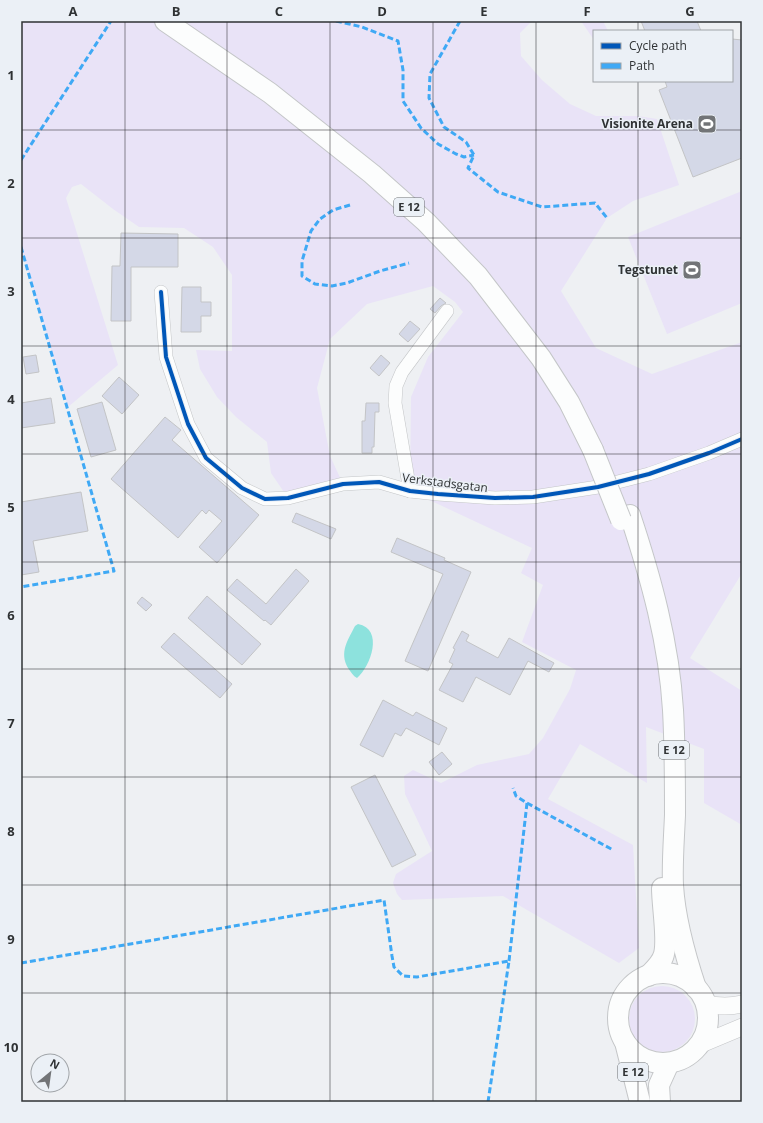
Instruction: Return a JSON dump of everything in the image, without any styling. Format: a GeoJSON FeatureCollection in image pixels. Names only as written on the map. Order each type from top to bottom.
{"type":"FeatureCollection","features":[{"type":"Feature","properties":{"kind":"highway","name":"E 12"},"geometry":{"type":"LineString","coordinates":[[165,21],[270,93],[372,174],[426,222],[478,276],[541,358],[598,448]]}},
{"type":"Feature","properties":{"kind":"highway","name":"E 12"},"geometry":{"type":"LineString","coordinates":[[184,21],[276,84],[362,151],[434,216],[475,258],[507,295],[548,352],[581,403],[626,517],[645,559],[660,618],[668,670],[673,708],[675,773],[673,886],[686,959],[708,1012],[708,1021],[705,1034],[699,1045],[687,1056],[669,1063],[652,1062],[644,1059],[630,1049],[625,1042],[618,1025],[619,1007],[627,992],[633,985],[648,976],[657,967],[664,955],[665,945],[661,863],[666,780],[663,712],[656,649],[649,612],[626,517]]}},
{"type":"Feature","properties":{"kind":"highway","name":"E 12"},"geometry":{"type":"LineString","coordinates":[[648,976],[657,974],[673,975],[682,978],[701,996]]}},
{"type":"Feature","properties":{"kind":"highway","name":"E 12"},"geometry":{"type":"LineString","coordinates":[[625,1042],[640,1102]]}},
{"type":"Feature","properties":{"kind":"highway","name":"E 12"},"geometry":{"type":"LineString","coordinates":[[660,1102],[659,1085],[669,1063]]}},
{"type":"Feature","properties":{"kind":"main road"},"geometry":{"type":"LineString","coordinates":[[701,996],[718,1007],[731,1007],[742,1004]]}},
{"type":"Feature","properties":{"kind":"main road"},"geometry":{"type":"LineString","coordinates":[[699,1045],[742,1027]]}},
{"type":"Feature","properties":{"kind":"street","name":"Verkstadsgatan"},"geometry":{"type":"LineString","coordinates":[[161,292],[166,357],[188,424],[206,458],[242,488],[265,499],[288,498],[343,484],[379,482],[410,491],[495,498],[533,497],[598,487],[648,474],[710,453],[742,439]]}},
{"type":"Feature","properties":{"kind":"street","name":"Verkstadsgatan"},"geometry":{"type":"LineString","coordinates":[[410,491],[395,403],[396,386],[402,372],[447,311]]}},
{"type":"Feature","properties":{"kind":"shaded area"},"geometry":{"type":"Polygon","coordinates":[[[21,21],[532,21],[520,33],[521,56],[542,80],[570,104],[596,116],[638,116],[657,119],[679,185],[633,201],[607,218],[561,291],[596,348],[652,374],[742,342],[742,532],[740,534],[742,535],[742,573],[690,658],[742,691],[742,825],[704,803],[704,749],[646,727],[647,783],[580,744],[548,799],[633,845],[639,948],[619,963],[503,896],[402,900],[397,894],[393,883],[396,874],[432,851],[405,794],[404,776],[413,770],[441,783],[477,765],[529,754],[543,738],[570,689],[576,670],[522,642],[543,585],[521,573],[532,548],[410,491],[411,397],[428,357],[463,312],[455,302],[433,286],[367,304],[330,339],[317,388],[330,456],[343,484],[288,498],[271,473],[267,442],[236,417],[217,397],[200,369],[196,350],[232,351],[232,275],[213,247],[184,228],[139,227],[81,184],[72,187],[66,198],[118,365],[68,407],[21,247],[21,21]]]}},
{"type":"Feature","properties":{"kind":"shaded area"},"geometry":{"type":"Polygon","coordinates":[[[581,21],[605,21],[604,23],[608,30],[593,30],[593,39],[581,21]]]}},
{"type":"Feature","properties":{"kind":"shaded area","name":"Tegstunet"},"geometry":{"type":"Polygon","coordinates":[[[742,191],[742,303],[667,334],[628,237],[742,191]]]}},
{"type":"Feature","properties":{"kind":"shaded area"},"geometry":{"type":"Polygon","coordinates":[[[662,986],[675,989],[685,996],[692,1006],[695,1019],[692,1032],[685,1042],[675,1049],[662,1052],[649,1049],[639,1042],[632,1032],[629,1019],[632,1006],[639,996],[649,989],[662,986]]]}},
{"type":"Feature","properties":{"kind":"water"},"geometry":{"type":"Polygon","coordinates":[[[358,624],[366,627],[371,633],[373,640],[367,665],[357,678],[353,675],[345,662],[344,651],[347,641],[355,626],[358,624]]]}},
{"type":"Feature","properties":{"kind":"building"},"geometry":{"type":"Polygon","coordinates":[[[641,21],[697,21],[701,30],[645,30],[641,21]]]}},
{"type":"Feature","properties":{"kind":"building","name":"Visionite Arena"},"geometry":{"type":"Polygon","coordinates":[[[733,39],[742,40],[742,158],[693,177],[659,90],[667,87],[665,82],[733,82],[733,39]]]}},
{"type":"Feature","properties":{"kind":"building"},"geometry":{"type":"Polygon","coordinates":[[[121,233],[178,234],[178,267],[131,267],[131,321],[111,321],[112,266],[120,266],[121,233]]]}},
{"type":"Feature","properties":{"kind":"building"},"geometry":{"type":"Polygon","coordinates":[[[182,287],[201,287],[201,302],[211,302],[211,316],[201,316],[201,332],[181,332],[182,287]]]}},
{"type":"Feature","properties":{"kind":"building"},"geometry":{"type":"Polygon","coordinates":[[[440,298],[446,303],[435,313],[430,309],[440,298]]]}},
{"type":"Feature","properties":{"kind":"building"},"geometry":{"type":"Polygon","coordinates":[[[410,321],[420,329],[408,342],[399,334],[410,321]]]}},
{"type":"Feature","properties":{"kind":"building"},"geometry":{"type":"Polygon","coordinates":[[[36,355],[39,372],[26,374],[23,357],[36,355]]]}},
{"type":"Feature","properties":{"kind":"building"},"geometry":{"type":"Polygon","coordinates":[[[381,355],[390,363],[379,376],[370,368],[381,355]]]}},
{"type":"Feature","properties":{"kind":"building"},"geometry":{"type":"Polygon","coordinates":[[[119,377],[139,395],[122,414],[102,396],[119,377]]]}},
{"type":"Feature","properties":{"kind":"building"},"geometry":{"type":"Polygon","coordinates":[[[51,398],[55,423],[21,428],[21,403],[51,398]]]}},
{"type":"Feature","properties":{"kind":"building"},"geometry":{"type":"Polygon","coordinates":[[[102,402],[116,450],[91,457],[77,409],[102,402]]]}},
{"type":"Feature","properties":{"kind":"building"},"geometry":{"type":"Polygon","coordinates":[[[366,403],[379,403],[379,412],[375,412],[374,447],[372,447],[372,453],[362,453],[362,421],[365,421],[366,403]]]}},
{"type":"Feature","properties":{"kind":"building"},"geometry":{"type":"Polygon","coordinates":[[[165,417],[181,430],[172,440],[259,515],[217,563],[199,547],[222,521],[209,510],[206,514],[202,510],[178,538],[111,479],[165,417]]]}},
{"type":"Feature","properties":{"kind":"building"},"geometry":{"type":"Polygon","coordinates":[[[81,492],[88,531],[33,541],[39,572],[21,575],[21,502],[81,492]]]}},
{"type":"Feature","properties":{"kind":"building"},"geometry":{"type":"Polygon","coordinates":[[[296,513],[336,529],[331,539],[292,522],[296,513]]]}},
{"type":"Feature","properties":{"kind":"building"},"geometry":{"type":"Polygon","coordinates":[[[397,538],[445,558],[444,560],[471,572],[428,671],[405,661],[443,574],[391,552],[397,538]]]}},
{"type":"Feature","properties":{"kind":"building"},"geometry":{"type":"Polygon","coordinates":[[[296,569],[309,581],[271,625],[265,620],[264,621],[227,590],[237,579],[266,604],[296,569]]]}},
{"type":"Feature","properties":{"kind":"building"},"geometry":{"type":"Polygon","coordinates":[[[207,596],[261,644],[242,665],[188,618],[207,596]]]}},
{"type":"Feature","properties":{"kind":"building"},"geometry":{"type":"Polygon","coordinates":[[[142,597],[152,605],[146,611],[137,603],[142,597]]]}},
{"type":"Feature","properties":{"kind":"building"},"geometry":{"type":"Polygon","coordinates":[[[462,631],[469,635],[466,641],[498,658],[509,638],[554,663],[549,672],[528,661],[510,695],[476,677],[463,702],[439,690],[453,664],[449,662],[455,649],[453,648],[462,631]]]}},
{"type":"Feature","properties":{"kind":"building"},"geometry":{"type":"Polygon","coordinates":[[[174,633],[232,684],[220,698],[161,647],[174,633]]]}},
{"type":"Feature","properties":{"kind":"building"},"geometry":{"type":"Polygon","coordinates":[[[383,700],[413,716],[416,712],[447,728],[439,745],[406,728],[401,736],[395,733],[383,757],[360,745],[383,700]]]}},
{"type":"Feature","properties":{"kind":"building"},"geometry":{"type":"Polygon","coordinates":[[[442,752],[452,764],[439,775],[429,762],[442,752]]]}},
{"type":"Feature","properties":{"kind":"building"},"geometry":{"type":"Polygon","coordinates":[[[375,775],[416,855],[392,867],[351,787],[375,775]]]}},
{"type":"Feature","properties":{"kind":"marked path"},"geometry":{"type":"LineString","coordinates":[[21,160],[111,21]]}},
{"type":"Feature","properties":{"kind":"marked path"},"geometry":{"type":"LineString","coordinates":[[336,21],[362,27],[398,41],[403,70],[403,101],[421,128],[438,144],[464,157],[474,155]]}},
{"type":"Feature","properties":{"kind":"marked path"},"geometry":{"type":"LineString","coordinates":[[460,21],[430,74],[429,98],[444,127],[466,142],[474,155],[468,168],[498,192],[542,207],[595,203],[607,218]]}},
{"type":"Feature","properties":{"kind":"marked path"},"geometry":{"type":"LineString","coordinates":[[350,205],[333,210],[320,219],[311,231],[302,261],[302,276],[315,284],[332,286],[347,283],[380,271],[409,263]]}},
{"type":"Feature","properties":{"kind":"marked path"},"geometry":{"type":"LineString","coordinates":[[21,247],[114,571],[21,587]]}},
{"type":"Feature","properties":{"kind":"marked path"},"geometry":{"type":"LineString","coordinates":[[509,961],[527,803],[516,796],[513,788]]}},
{"type":"Feature","properties":{"kind":"marked path"},"geometry":{"type":"LineString","coordinates":[[527,803],[613,850]]}},
{"type":"Feature","properties":{"kind":"marked path"},"geometry":{"type":"LineString","coordinates":[[21,963],[384,900],[394,967],[403,976],[417,977],[509,961],[488,1102]]}},
{"type":"Feature","properties":{"kind":"cycle path"},"geometry":{"type":"LineString","coordinates":[[161,292],[166,357],[188,424],[206,458],[242,488],[265,499],[288,498],[343,484],[379,482],[410,491],[438,494],[495,498],[533,497],[598,487],[649,474],[709,453],[742,439]]}},
{"type":"Feature","properties":{"kind":"place","name":"Visionite Arena"},"geometry":{"type":"Point","coordinates":[707,124]}},
{"type":"Feature","properties":{"kind":"place","name":"Tegstunet"},"geometry":{"type":"Point","coordinates":[692,270]}}]}
